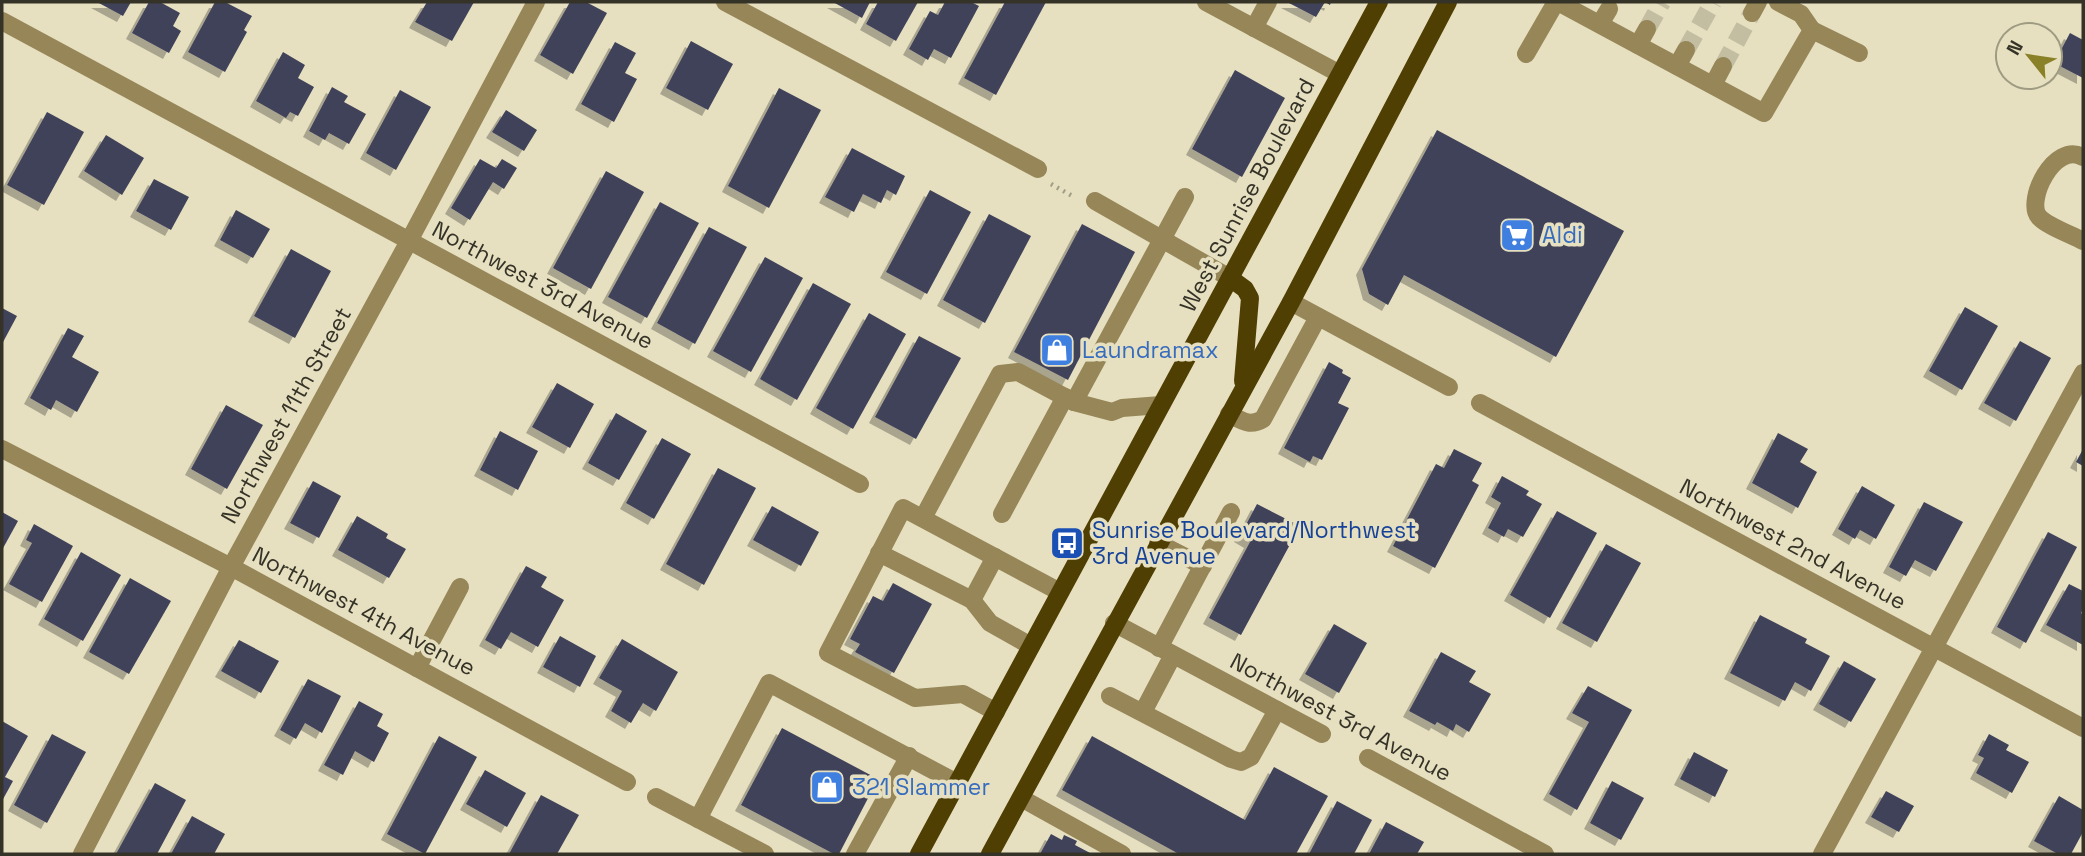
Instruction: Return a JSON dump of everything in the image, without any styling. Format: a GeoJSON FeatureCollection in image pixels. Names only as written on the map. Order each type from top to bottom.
{"type":"FeatureCollection","features":[{"type":"Feature","properties":{"kind":"main road","name":"West Sunrise Boulevard"},"geometry":{"type":"LineString","coordinates":[[919,854],[1379,2]]}},
{"type":"Feature","properties":{"kind":"main road"},"geometry":{"type":"LineString","coordinates":[[990,854],[1291,302],[1448,2]]}},
{"type":"Feature","properties":{"kind":"main road"},"geometry":{"type":"LineString","coordinates":[[1230,278],[1245,289],[1250,298],[1241,391]]}},
{"type":"Feature","properties":{"kind":"street","name":"Northwest 11th Street"},"geometry":{"type":"LineString","coordinates":[[82,854],[231,567],[536,2]]}},
{"type":"Feature","properties":{"kind":"street"},"geometry":{"type":"LineString","coordinates":[[725,2],[1038,169]]}},
{"type":"Feature","properties":{"kind":"street"},"geometry":{"type":"LineString","coordinates":[[1206,2],[1340,74]]}},
{"type":"Feature","properties":{"kind":"street"},"geometry":{"type":"LineString","coordinates":[[1254,29],[1268,2]]}},
{"type":"Feature","properties":{"kind":"street"},"geometry":{"type":"LineString","coordinates":[[1526,54],[1557,2],[1604,17],[1642,37],[1677,66],[1764,113],[1812,30]]}},
{"type":"Feature","properties":{"kind":"street"},"geometry":{"type":"LineString","coordinates":[[1778,2],[1801,14],[1812,30],[1859,53]]}},
{"type":"Feature","properties":{"kind":"street","name":"Northwest 3rd Avenue"},"geometry":{"type":"LineString","coordinates":[[2,21],[860,484]]}},
{"type":"Feature","properties":{"kind":"street"},"geometry":{"type":"LineString","coordinates":[[1677,66],[1686,50]]}},
{"type":"Feature","properties":{"kind":"street"},"geometry":{"type":"LineString","coordinates":[[1713,85],[1723,66]]}},
{"type":"Feature","properties":{"kind":"street"},"geometry":{"type":"LineString","coordinates":[[2083,157],[2075,152],[2064,154],[2054,161],[2035,198],[2035,209],[2040,219],[2083,241]]}},
{"type":"Feature","properties":{"kind":"street"},"geometry":{"type":"LineString","coordinates":[[1002,514],[1185,197]]}},
{"type":"Feature","properties":{"kind":"street"},"geometry":{"type":"LineString","coordinates":[[1095,201],[1230,278]]}},
{"type":"Feature","properties":{"kind":"street"},"geometry":{"type":"LineString","coordinates":[[1291,302],[1450,387]]}},
{"type":"Feature","properties":{"kind":"street"},"geometry":{"type":"LineString","coordinates":[[1229,414],[1247,423],[1255,424],[1263,419],[1318,317]]}},
{"type":"Feature","properties":{"kind":"street"},"geometry":{"type":"LineString","coordinates":[[923,518],[1000,374],[1018,372],[1070,400],[1112,412],[1122,408],[1161,405]]}},
{"type":"Feature","properties":{"kind":"street"},"geometry":{"type":"LineString","coordinates":[[1822,854],[2083,373]]}},
{"type":"Feature","properties":{"kind":"street","name":"Northwest 2nd Avenue"},"geometry":{"type":"LineString","coordinates":[[1480,403],[2083,728]]}},
{"type":"Feature","properties":{"kind":"street","name":"Northwest 4th Avenue"},"geometry":{"type":"LineString","coordinates":[[2,449],[231,567],[627,782]]}},
{"type":"Feature","properties":{"kind":"street"},"geometry":{"type":"LineString","coordinates":[[996,712],[962,694],[915,698],[828,653],[903,508],[1060,593]]}},
{"type":"Feature","properties":{"kind":"street"},"geometry":{"type":"LineString","coordinates":[[1143,712],[1203,566],[1231,512]]}},
{"type":"Feature","properties":{"kind":"street"},"geometry":{"type":"LineString","coordinates":[[1158,542],[1203,566]]}},
{"type":"Feature","properties":{"kind":"street"},"geometry":{"type":"LineString","coordinates":[[879,553],[972,600],[990,623],[1031,646]]}},
{"type":"Feature","properties":{"kind":"street"},"geometry":{"type":"LineString","coordinates":[[972,600],[995,557]]}},
{"type":"Feature","properties":{"kind":"street"},"geometry":{"type":"LineString","coordinates":[[417,668],[460,587]]}},
{"type":"Feature","properties":{"kind":"street","name":"Northwest 3rd Avenue"},"geometry":{"type":"LineString","coordinates":[[1114,624],[1322,734]]}},
{"type":"Feature","properties":{"kind":"street"},"geometry":{"type":"LineString","coordinates":[[698,819],[769,683],[957,783]]}},
{"type":"Feature","properties":{"kind":"street"},"geometry":{"type":"LineString","coordinates":[[1110,696],[1231,760],[1241,762],[1251,757],[1277,710]]}},
{"type":"Feature","properties":{"kind":"street"},"geometry":{"type":"LineString","coordinates":[[855,854],[909,756]]}},
{"type":"Feature","properties":{"kind":"street","name":"Northwest 3rd Avenue"},"geometry":{"type":"LineString","coordinates":[[1368,758],[1545,854]]}},
{"type":"Feature","properties":{"kind":"street"},"geometry":{"type":"LineString","coordinates":[[656,797],[765,854]]}},
{"type":"Feature","properties":{"kind":"street"},"geometry":{"type":"LineString","coordinates":[[1021,798],[1122,854]]}},
{"type":"Feature","properties":{"kind":"path"},"geometry":{"type":"LineString","coordinates":[[1038,169],[1045,181],[1083,202],[1095,201]]}},
{"type":"Feature","properties":{"kind":"building"},"geometry":{"type":"Polygon","coordinates":[[[97,2],[131,2],[123,16],[97,2]]]}},
{"type":"Feature","properties":{"kind":"building"},"geometry":{"type":"Polygon","coordinates":[[[149,2],[160,2],[180,13],[173,26],[181,31],[169,53],[132,33],[149,2]]]}},
{"type":"Feature","properties":{"kind":"building"},"geometry":{"type":"Polygon","coordinates":[[[215,2],[225,2],[252,16],[244,30],[247,32],[225,72],[188,52],[215,2]]]}},
{"type":"Feature","properties":{"kind":"building"},"geometry":{"type":"Polygon","coordinates":[[[427,2],[474,2],[452,41],[415,22],[427,2]]]}},
{"type":"Feature","properties":{"kind":"building"},"geometry":{"type":"Polygon","coordinates":[[[570,2],[586,2],[607,13],[573,74],[540,55],[570,2]]]}},
{"type":"Feature","properties":{"kind":"building"},"geometry":{"type":"Polygon","coordinates":[[[833,2],[870,2],[862,18],[833,2]]]}},
{"type":"Feature","properties":{"kind":"building"},"geometry":{"type":"Polygon","coordinates":[[[878,2],[918,2],[896,41],[866,24],[878,2]]]}},
{"type":"Feature","properties":{"kind":"building"},"geometry":{"type":"Polygon","coordinates":[[[945,2],[971,2],[979,6],[951,58],[934,49],[928,60],[909,49],[930,11],[938,15],[945,2]]]}},
{"type":"Feature","properties":{"kind":"building"},"geometry":{"type":"Polygon","coordinates":[[[1005,2],[1046,2],[996,95],[964,78],[1005,2]]]}},
{"type":"Feature","properties":{"kind":"building"},"geometry":{"type":"Polygon","coordinates":[[[1287,2],[1325,2],[1316,17],[1287,2]]]}},
{"type":"Feature","properties":{"kind":"building"},"geometry":{"type":"Polygon","coordinates":[[[2070,33],[2083,40],[2083,78],[2064,68],[2064,44],[2070,33]]]}},
{"type":"Feature","properties":{"kind":"building"},"geometry":{"type":"Polygon","coordinates":[[[691,41],[733,64],[708,110],[666,88],[691,41]]]}},
{"type":"Feature","properties":{"kind":"building"},"geometry":{"type":"Polygon","coordinates":[[[615,42],[636,53],[625,73],[637,79],[614,122],[581,104],[615,42]]]}},
{"type":"Feature","properties":{"kind":"building"},"geometry":{"type":"Polygon","coordinates":[[[283,52],[305,65],[298,78],[314,87],[298,116],[290,112],[286,118],[256,101],[283,52]]]}},
{"type":"Feature","properties":{"kind":"building"},"geometry":{"type":"Polygon","coordinates":[[[1235,70],[1285,98],[1242,177],[1192,149],[1235,70]]]}},
{"type":"Feature","properties":{"kind":"building"},"geometry":{"type":"Polygon","coordinates":[[[332,87],[348,96],[344,102],[366,114],[349,144],[329,133],[325,140],[309,131],[332,87]]]}},
{"type":"Feature","properties":{"kind":"building"},"geometry":{"type":"Polygon","coordinates":[[[779,88],[821,110],[769,208],[728,186],[779,88]]]}},
{"type":"Feature","properties":{"kind":"building"},"geometry":{"type":"Polygon","coordinates":[[[400,90],[431,107],[396,170],[366,153],[400,90]]]}},
{"type":"Feature","properties":{"kind":"building"},"geometry":{"type":"Polygon","coordinates":[[[506,110],[537,130],[524,151],[492,132],[506,110]]]}},
{"type":"Feature","properties":{"kind":"building"},"geometry":{"type":"Polygon","coordinates":[[[47,112],[84,132],[44,205],[7,185],[47,112]]]}},
{"type":"Feature","properties":{"kind":"building"},"geometry":{"type":"Polygon","coordinates":[[[1437,130],[1624,231],[1556,357],[1404,275],[1388,305],[1369,294],[1362,269],[1437,130]]]}},
{"type":"Feature","properties":{"kind":"building"},"geometry":{"type":"Polygon","coordinates":[[[106,135],[144,158],[122,195],[84,171],[106,135]]]}},
{"type":"Feature","properties":{"kind":"building"},"geometry":{"type":"Polygon","coordinates":[[[852,148],[905,176],[896,195],[887,190],[881,203],[863,194],[854,212],[825,197],[852,148]]]}},
{"type":"Feature","properties":{"kind":"building"},"geometry":{"type":"Polygon","coordinates":[[[480,159],[496,168],[502,159],[517,168],[504,189],[493,182],[470,220],[451,208],[480,159]]]}},
{"type":"Feature","properties":{"kind":"building"},"geometry":{"type":"Polygon","coordinates":[[[606,171],[644,192],[591,289],[553,268],[606,171]]]}},
{"type":"Feature","properties":{"kind":"building"},"geometry":{"type":"Polygon","coordinates":[[[154,179],[189,197],[171,230],[136,211],[154,179]]]}},
{"type":"Feature","properties":{"kind":"building"},"geometry":{"type":"Polygon","coordinates":[[[930,190],[971,212],[927,294],[886,272],[930,190]]]}},
{"type":"Feature","properties":{"kind":"building"},"geometry":{"type":"Polygon","coordinates":[[[660,202],[699,223],[647,318],[608,297],[660,202]]]}},
{"type":"Feature","properties":{"kind":"building"},"geometry":{"type":"Polygon","coordinates":[[[236,210],[270,229],[253,258],[220,240],[236,210]]]}},
{"type":"Feature","properties":{"kind":"building"},"geometry":{"type":"Polygon","coordinates":[[[989,214],[1031,236],[985,323],[943,300],[989,214]]]}},
{"type":"Feature","properties":{"kind":"building"},"geometry":{"type":"Polygon","coordinates":[[[1082,224],[1135,252],[1068,380],[1014,352],[1082,224]]]}},
{"type":"Feature","properties":{"kind":"building"},"geometry":{"type":"Polygon","coordinates":[[[709,227],[747,247],[695,344],[657,323],[709,227]]]}},
{"type":"Feature","properties":{"kind":"building"},"geometry":{"type":"Polygon","coordinates":[[[291,249],[331,271],[295,338],[254,316],[291,249]]]}},
{"type":"Feature","properties":{"kind":"building"},"geometry":{"type":"Polygon","coordinates":[[[765,257],[803,278],[751,372],[713,351],[765,257]]]}},
{"type":"Feature","properties":{"kind":"building"},"geometry":{"type":"Polygon","coordinates":[[[813,283],[851,304],[797,400],[760,379],[813,283]]]}},
{"type":"Feature","properties":{"kind":"building"},"geometry":{"type":"Polygon","coordinates":[[[1965,307],[1998,326],[1962,390],[1929,371],[1965,307]]]}},
{"type":"Feature","properties":{"kind":"building"},"geometry":{"type":"Polygon","coordinates":[[[2,308],[17,316],[2,344],[2,308]]]}},
{"type":"Feature","properties":{"kind":"building"},"geometry":{"type":"Polygon","coordinates":[[[869,313],[906,334],[853,429],[816,408],[869,313]]]}},
{"type":"Feature","properties":{"kind":"building"},"geometry":{"type":"Polygon","coordinates":[[[68,328],[84,336],[72,357],[99,372],[77,412],[56,400],[51,410],[30,398],[68,328]]]}},
{"type":"Feature","properties":{"kind":"building"},"geometry":{"type":"Polygon","coordinates":[[[919,336],[961,358],[916,439],[875,417],[919,336]]]}},
{"type":"Feature","properties":{"kind":"building"},"geometry":{"type":"Polygon","coordinates":[[[2020,341],[2051,358],[2016,421],[1984,403],[2020,341]]]}},
{"type":"Feature","properties":{"kind":"building"},"geometry":{"type":"Polygon","coordinates":[[[1329,362],[1351,378],[1338,403],[1349,408],[1322,460],[1313,456],[1310,462],[1284,448],[1329,362]]]}},
{"type":"Feature","properties":{"kind":"building"},"geometry":{"type":"Polygon","coordinates":[[[557,383],[594,404],[570,448],[532,427],[557,383]]]}},
{"type":"Feature","properties":{"kind":"building"},"geometry":{"type":"Polygon","coordinates":[[[226,405],[263,425],[227,489],[191,469],[226,405]]]}},
{"type":"Feature","properties":{"kind":"building"},"geometry":{"type":"Polygon","coordinates":[[[616,413],[647,431],[619,480],[588,463],[616,413]]]}},
{"type":"Feature","properties":{"kind":"building"},"geometry":{"type":"Polygon","coordinates":[[[500,431],[538,451],[518,490],[480,470],[500,431]]]}},
{"type":"Feature","properties":{"kind":"building"},"geometry":{"type":"Polygon","coordinates":[[[1778,433],[1808,449],[1800,462],[1817,472],[1798,508],[1752,483],[1778,433]]]}},
{"type":"Feature","properties":{"kind":"building"},"geometry":{"type":"Polygon","coordinates":[[[662,438],[691,454],[654,519],[626,503],[662,438]]]}},
{"type":"Feature","properties":{"kind":"building"},"geometry":{"type":"Polygon","coordinates":[[[1454,449],[1482,463],[1472,481],[1479,485],[1435,568],[1393,546],[1436,464],[1444,468],[1454,449]]]}},
{"type":"Feature","properties":{"kind":"building"},"geometry":{"type":"Polygon","coordinates":[[[2083,449],[2083,466],[2076,462],[2083,449]]]}},
{"type":"Feature","properties":{"kind":"building"},"geometry":{"type":"Polygon","coordinates":[[[718,468],[756,488],[704,585],[666,564],[718,468]]]}},
{"type":"Feature","properties":{"kind":"building"},"geometry":{"type":"Polygon","coordinates":[[[1502,476],[1529,491],[1526,495],[1542,504],[1523,537],[1508,529],[1504,537],[1488,528],[1501,503],[1491,497],[1502,476]]]}},
{"type":"Feature","properties":{"kind":"building"},"geometry":{"type":"Polygon","coordinates":[[[313,481],[341,496],[319,538],[290,523],[313,481]]]}},
{"type":"Feature","properties":{"kind":"building"},"geometry":{"type":"Polygon","coordinates":[[[1862,486],[1895,505],[1876,539],[1860,530],[1855,539],[1838,529],[1862,486]]]}},
{"type":"Feature","properties":{"kind":"building"},"geometry":{"type":"Polygon","coordinates":[[[1924,502],[1963,522],[1936,571],[1915,560],[1906,576],[1889,567],[1924,502]]]}},
{"type":"Feature","properties":{"kind":"building"},"geometry":{"type":"Polygon","coordinates":[[[1257,504],[1300,526],[1241,635],[1209,618],[1250,542],[1240,536],[1257,504]]]}},
{"type":"Feature","properties":{"kind":"building"},"geometry":{"type":"Polygon","coordinates":[[[772,506],[819,532],[801,566],[753,540],[772,506]]]}},
{"type":"Feature","properties":{"kind":"building"},"geometry":{"type":"Polygon","coordinates":[[[1557,511],[1597,533],[1550,618],[1510,595],[1557,511]]]}},
{"type":"Feature","properties":{"kind":"building"},"geometry":{"type":"Polygon","coordinates":[[[2,512],[18,521],[2,550],[2,512]]]}},
{"type":"Feature","properties":{"kind":"building"},"geometry":{"type":"Polygon","coordinates":[[[357,516],[388,534],[386,538],[406,549],[389,578],[338,550],[357,516]]]}},
{"type":"Feature","properties":{"kind":"building"},"geometry":{"type":"Polygon","coordinates":[[[34,524],[73,546],[42,602],[9,584],[32,543],[26,540],[34,524]]]}},
{"type":"Feature","properties":{"kind":"building"},"geometry":{"type":"Polygon","coordinates":[[[2048,532],[2077,547],[2026,643],[1997,627],[2048,532]]]}},
{"type":"Feature","properties":{"kind":"building"},"geometry":{"type":"Polygon","coordinates":[[[1606,544],[1641,563],[1597,642],[1562,623],[1606,544]]]}},
{"type":"Feature","properties":{"kind":"building"},"geometry":{"type":"Polygon","coordinates":[[[81,552],[121,575],[83,641],[44,619],[81,552]]]}},
{"type":"Feature","properties":{"kind":"building"},"geometry":{"type":"Polygon","coordinates":[[[526,566],[547,577],[541,587],[564,600],[538,647],[511,632],[501,649],[485,640],[526,566]]]}},
{"type":"Feature","properties":{"kind":"building"},"geometry":{"type":"Polygon","coordinates":[[[130,578],[171,601],[129,674],[89,652],[130,578]]]}},
{"type":"Feature","properties":{"kind":"building"},"geometry":{"type":"Polygon","coordinates":[[[893,583],[932,604],[894,673],[855,652],[860,644],[850,639],[873,596],[883,601],[893,583]]]}},
{"type":"Feature","properties":{"kind":"building"},"geometry":{"type":"Polygon","coordinates":[[[2069,584],[2083,591],[2083,645],[2046,625],[2069,584]]]}},
{"type":"Feature","properties":{"kind":"building"},"geometry":{"type":"Polygon","coordinates":[[[1760,615],[1807,639],[1805,643],[1830,656],[1811,691],[1795,682],[1785,701],[1730,673],[1760,615]]]}},
{"type":"Feature","properties":{"kind":"building"},"geometry":{"type":"Polygon","coordinates":[[[1334,624],[1367,643],[1339,693],[1305,674],[1334,624]]]}},
{"type":"Feature","properties":{"kind":"building"},"geometry":{"type":"Polygon","coordinates":[[[560,636],[596,656],[580,687],[543,667],[560,636]]]}},
{"type":"Feature","properties":{"kind":"building"},"geometry":{"type":"Polygon","coordinates":[[[622,639],[678,672],[656,711],[643,703],[631,723],[611,711],[622,691],[599,678],[622,639]]]}},
{"type":"Feature","properties":{"kind":"building"},"geometry":{"type":"Polygon","coordinates":[[[239,640],[279,661],[261,693],[221,671],[239,640]]]}},
{"type":"Feature","properties":{"kind":"building"},"geometry":{"type":"Polygon","coordinates":[[[1441,652],[1476,671],[1469,682],[1491,694],[1469,732],[1456,724],[1453,731],[1437,722],[1435,725],[1409,711],[1441,652]]]}},
{"type":"Feature","properties":{"kind":"building"},"geometry":{"type":"Polygon","coordinates":[[[1844,661],[1876,679],[1851,722],[1819,704],[1844,661]]]}},
{"type":"Feature","properties":{"kind":"building"},"geometry":{"type":"Polygon","coordinates":[[[308,679],[341,696],[322,733],[305,723],[296,739],[280,730],[308,679]]]}},
{"type":"Feature","properties":{"kind":"building"},"geometry":{"type":"Polygon","coordinates":[[[1588,686],[1632,710],[1577,810],[1549,794],[1589,722],[1572,713],[1588,686]]]}},
{"type":"Feature","properties":{"kind":"building"},"geometry":{"type":"Polygon","coordinates":[[[359,701],[383,714],[377,726],[389,733],[374,762],[355,751],[343,775],[324,765],[359,701]]]}},
{"type":"Feature","properties":{"kind":"building"},"geometry":{"type":"Polygon","coordinates":[[[2,721],[28,736],[5,777],[13,781],[2,801],[2,721]]]}},
{"type":"Feature","properties":{"kind":"building"},"geometry":{"type":"Polygon","coordinates":[[[782,728],[878,779],[839,854],[834,854],[741,805],[782,728]]]}},
{"type":"Feature","properties":{"kind":"building"},"geometry":{"type":"Polygon","coordinates":[[[52,734],[86,752],[47,823],[14,805],[52,734]]]}},
{"type":"Feature","properties":{"kind":"building"},"geometry":{"type":"Polygon","coordinates":[[[1989,734],[2009,745],[2006,750],[2029,762],[2012,793],[1976,773],[1984,758],[1978,755],[1989,734]]]}},
{"type":"Feature","properties":{"kind":"building"},"geometry":{"type":"Polygon","coordinates":[[[439,736],[477,757],[425,854],[387,834],[439,736]]]}},
{"type":"Feature","properties":{"kind":"building"},"geometry":{"type":"Polygon","coordinates":[[[1092,736],[1245,820],[1274,767],[1328,796],[1296,854],[1179,854],[1062,790],[1092,736]]]}},
{"type":"Feature","properties":{"kind":"building"},"geometry":{"type":"Polygon","coordinates":[[[1694,752],[1728,770],[1715,797],[1680,779],[1694,752]]]}},
{"type":"Feature","properties":{"kind":"building"},"geometry":{"type":"Polygon","coordinates":[[[485,770],[526,793],[507,827],[466,804],[485,770]]]}},
{"type":"Feature","properties":{"kind":"building"},"geometry":{"type":"Polygon","coordinates":[[[1612,781],[1644,798],[1621,840],[1590,823],[1612,781]]]}},
{"type":"Feature","properties":{"kind":"building"},"geometry":{"type":"Polygon","coordinates":[[[155,783],[186,800],[157,854],[116,854],[155,783]]]}},
{"type":"Feature","properties":{"kind":"building"},"geometry":{"type":"Polygon","coordinates":[[[1886,791],[1914,806],[1899,832],[1871,817],[1886,791]]]}},
{"type":"Feature","properties":{"kind":"building"},"geometry":{"type":"Polygon","coordinates":[[[541,795],[579,815],[557,854],[509,854],[541,795]]]}},
{"type":"Feature","properties":{"kind":"building"},"geometry":{"type":"Polygon","coordinates":[[[2059,796],[2083,810],[2083,832],[2071,854],[2058,854],[2034,841],[2059,796]]]}},
{"type":"Feature","properties":{"kind":"building"},"geometry":{"type":"Polygon","coordinates":[[[1337,801],[1372,820],[1354,854],[1309,854],[1337,801]]]}},
{"type":"Feature","properties":{"kind":"building"},"geometry":{"type":"Polygon","coordinates":[[[192,816],[225,834],[214,854],[171,854],[192,816]]]}},
{"type":"Feature","properties":{"kind":"building"},"geometry":{"type":"Polygon","coordinates":[[[1386,822],[1424,842],[1417,854],[1369,854],[1386,822]]]}},
{"type":"Feature","properties":{"kind":"building"},"geometry":{"type":"Polygon","coordinates":[[[1051,834],[1062,840],[1064,835],[1077,841],[1075,845],[1092,854],[1040,854],[1051,834]]]}},
{"type":"Feature","properties":{"kind":"tunnel"},"geometry":{"type":"LineString","coordinates":[[1647,29],[1662,2]]}},
{"type":"Feature","properties":{"kind":"tunnel"},"geometry":{"type":"LineString","coordinates":[[1686,50],[1713,2]]}},
{"type":"Feature","properties":{"kind":"tunnel"},"geometry":{"type":"LineString","coordinates":[[1723,66],[1752,13]]}},
{"type":"Feature","properties":{"kind":"place","name":"Aldi"},"geometry":{"type":"Point","coordinates":[1517,235]}},
{"type":"Feature","properties":{"kind":"place","name":"Laundramax"},"geometry":{"type":"Point","coordinates":[1057,350]}},
{"type":"Feature","properties":{"kind":"place","name":"Sunrise Boulevard/Northwest 3rd Avenue"},"geometry":{"type":"Point","coordinates":[1067,543]}},
{"type":"Feature","properties":{"kind":"place","name":"321 Slammer"},"geometry":{"type":"Point","coordinates":[827,787]}}]}
